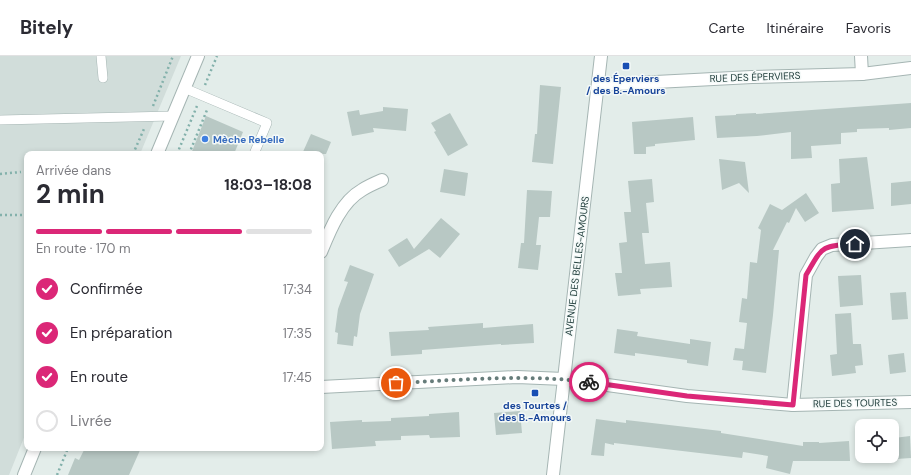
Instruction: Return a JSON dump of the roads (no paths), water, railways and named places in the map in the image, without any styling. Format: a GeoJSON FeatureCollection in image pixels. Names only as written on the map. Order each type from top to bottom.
{"type":"FeatureCollection","features":[{"type":"Feature","properties":{"kind":"street"},"geometry":{"type":"LineString","coordinates":[[158,151],[198,56]]}},
{"type":"Feature","properties":{"kind":"street","name":"AVENUE DES BELLES-AMOURS"},"geometry":{"type":"LineString","coordinates":[[553,475],[601,56]]}},
{"type":"Feature","properties":{"kind":"street"},"geometry":{"type":"LineString","coordinates":[[861,56],[862,74]]}},
{"type":"Feature","properties":{"kind":"street","name":"RUE DES ÉPERVIERS"},"geometry":{"type":"LineString","coordinates":[[598,85],[752,77],[862,74],[911,68]]}},
{"type":"Feature","properties":{"kind":"street"},"geometry":{"type":"LineString","coordinates":[[324,244],[346,202],[361,190],[382,180]]}},
{"type":"Feature","properties":{"kind":"street"},"geometry":{"type":"LineString","coordinates":[[793,405],[806,275],[816,257],[822,249],[832,245],[911,240]]}},
{"type":"Feature","properties":{"kind":"street","name":"RUE DES TOURTES"},"geometry":{"type":"LineString","coordinates":[[324,387],[517,377],[564,379],[687,396],[793,405],[911,402]]}},
{"type":"Feature","properties":{"kind":"street"},"geometry":{"type":"LineString","coordinates":[[24,475],[34,451]]}},
{"type":"Feature","properties":{"kind":"lane"},"geometry":{"type":"LineString","coordinates":[[101,56],[102,78]]}},
{"type":"Feature","properties":{"kind":"lane"},"geometry":{"type":"LineString","coordinates":[[184,88],[267,123],[255,151]]}},
{"type":"Feature","properties":{"kind":"lane"},"geometry":{"type":"LineString","coordinates":[[0,120],[173,116]]}},
{"type":"Feature","properties":{"kind":"place","name":"des Éperviers / des B.-Amours"},"geometry":{"type":"Point","coordinates":[626,66]}},
{"type":"Feature","properties":{"kind":"place","name":"Mèche Rebelle"},"geometry":{"type":"Point","coordinates":[205,139]}},
{"type":"Feature","properties":{"kind":"place","name":"des Tourtes / des B.-Amours"},"geometry":{"type":"Point","coordinates":[535,393]}}]}
